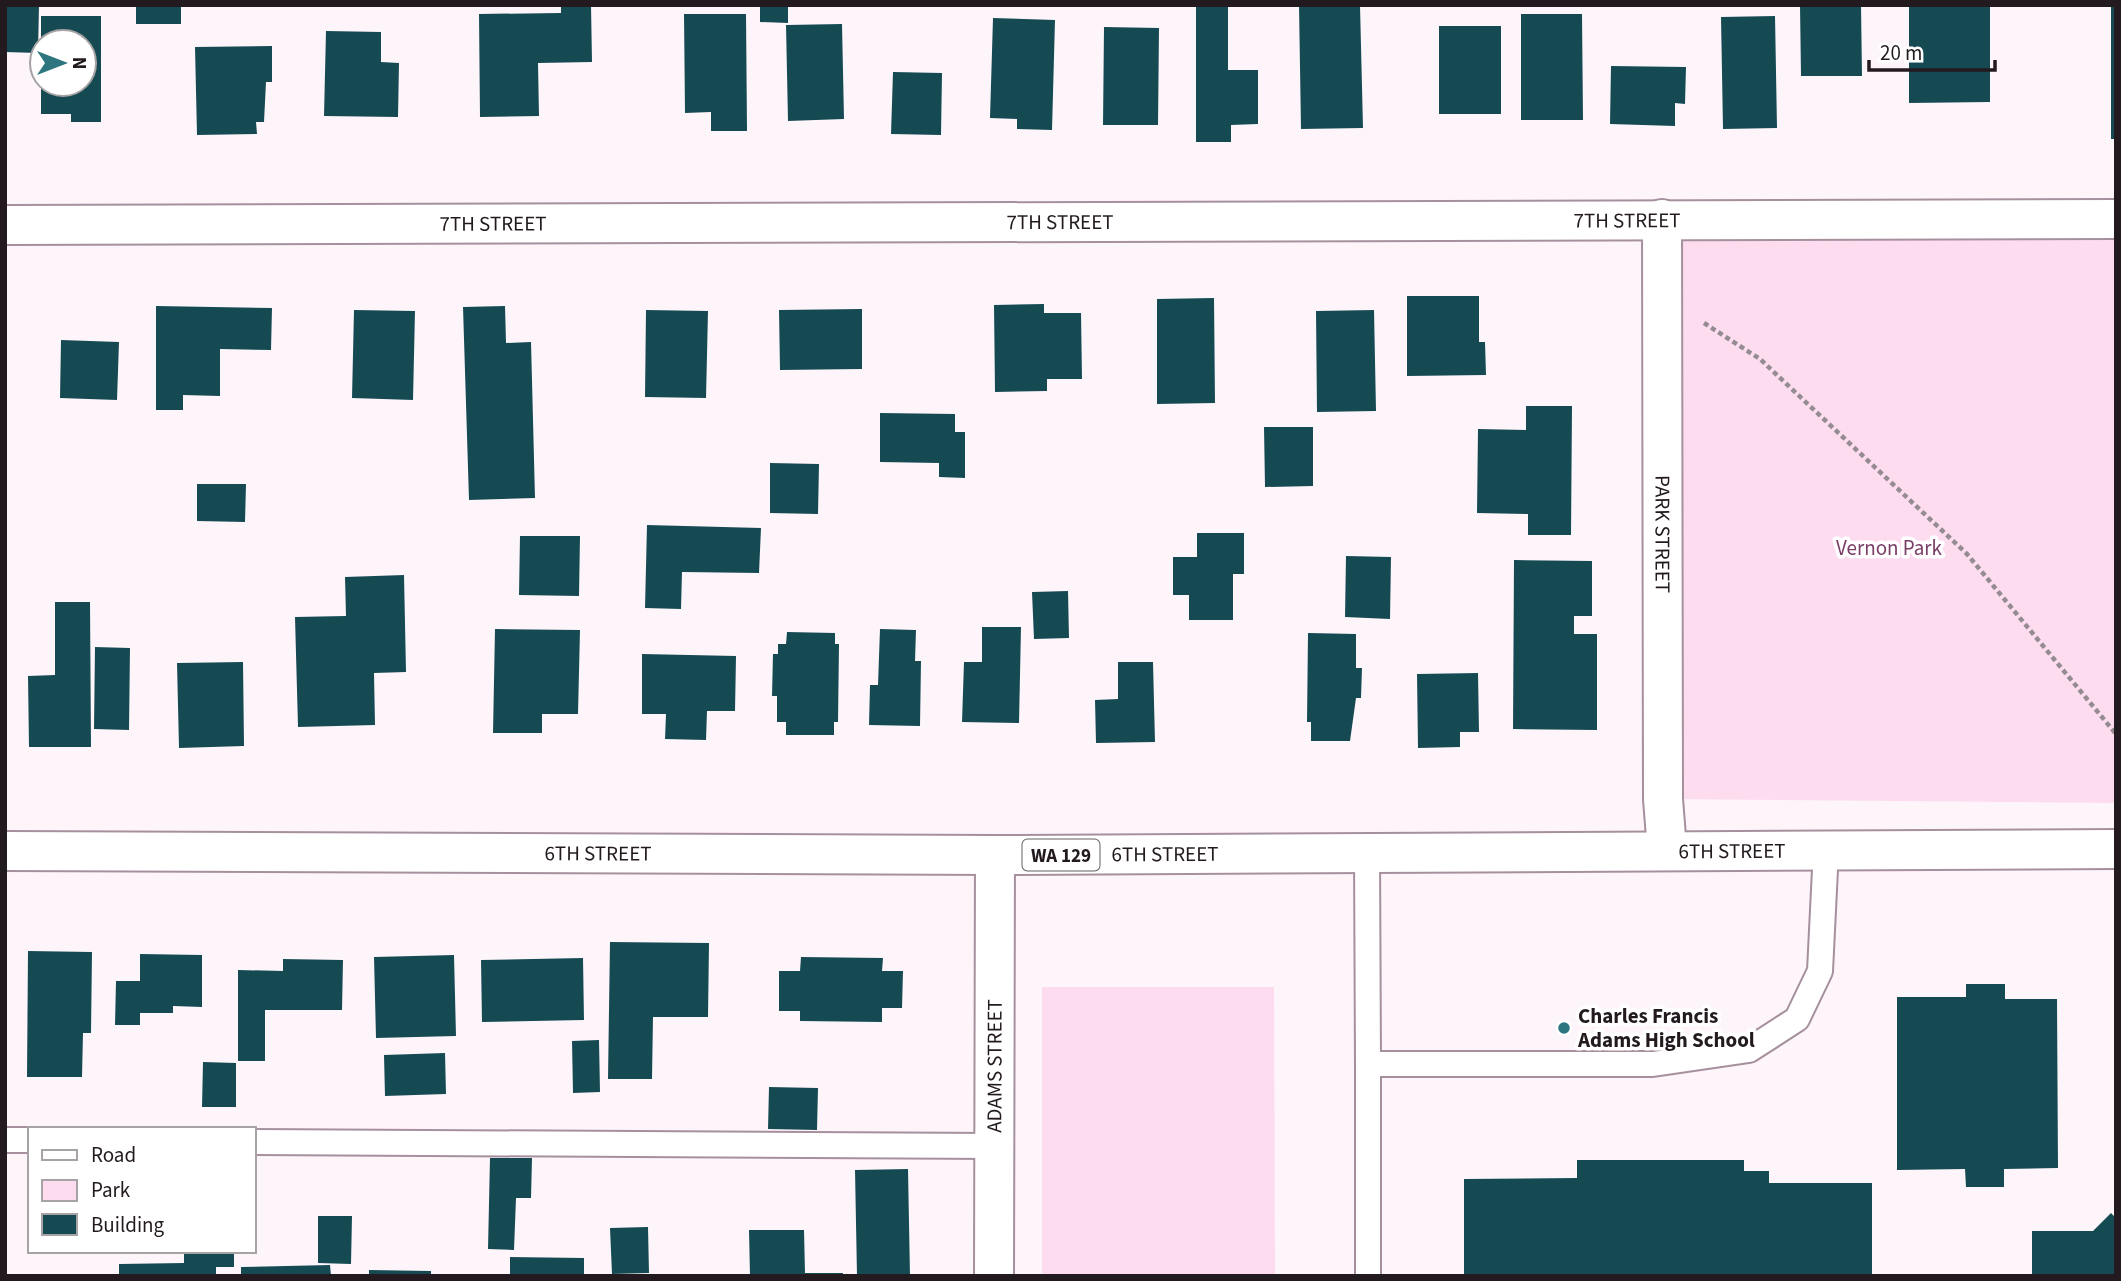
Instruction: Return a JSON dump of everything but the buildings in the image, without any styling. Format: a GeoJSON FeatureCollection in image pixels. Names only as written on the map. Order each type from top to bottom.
{"type":"FeatureCollection","features":[{"type":"Feature","properties":{"kind":"street","name":"PARK STREET"},"geometry":{"type":"LineString","coordinates":[[1662,219],[1663,799],[1667,850]]}},
{"type":"Feature","properties":{"kind":"street","name":"7TH STREET"},"geometry":{"type":"LineString","coordinates":[[5,225],[2116,219]]}},
{"type":"Feature","properties":{"kind":"street","name":"6TH STREET"},"geometry":{"type":"LineString","coordinates":[[5,851],[995,855],[2116,849]]}},
{"type":"Feature","properties":{"kind":"street","name":"ADAMS STREET"},"geometry":{"type":"LineString","coordinates":[[994,1276],[995,855]]}},
{"type":"Feature","properties":{"kind":"lane"},"geometry":{"type":"LineString","coordinates":[[1368,1064],[1653,1064],[1749,1050],[1797,1019],[1820,971],[1826,849]]}},
{"type":"Feature","properties":{"kind":"lane"},"geometry":{"type":"LineString","coordinates":[[1367,852],[1368,1276]]}},
{"type":"Feature","properties":{"kind":"lane"},"geometry":{"type":"LineString","coordinates":[[5,1140],[28,1140]]}},
{"type":"Feature","properties":{"kind":"lane"},"geometry":{"type":"LineString","coordinates":[[256,1142],[995,1146]]}},
{"type":"Feature","properties":{"kind":"path"},"geometry":{"type":"LineString","coordinates":[[1662,296],[1759,359],[1967,554],[2116,734]]}},
{"type":"Feature","properties":{"kind":"green space","name":"Vernon Park"},"geometry":{"type":"Polygon","coordinates":[[[1662,219],[2116,219],[2116,803],[1663,799],[1662,219]]]}},
{"type":"Feature","properties":{"kind":"green space"},"geometry":{"type":"Polygon","coordinates":[[[1042,987],[1274,987],[1275,1276],[1042,1276],[1042,987]]]}},
{"type":"Feature","properties":{"kind":"place","name":"Charles Francis Adams High School"},"geometry":{"type":"Point","coordinates":[1564,1028]}}]}
